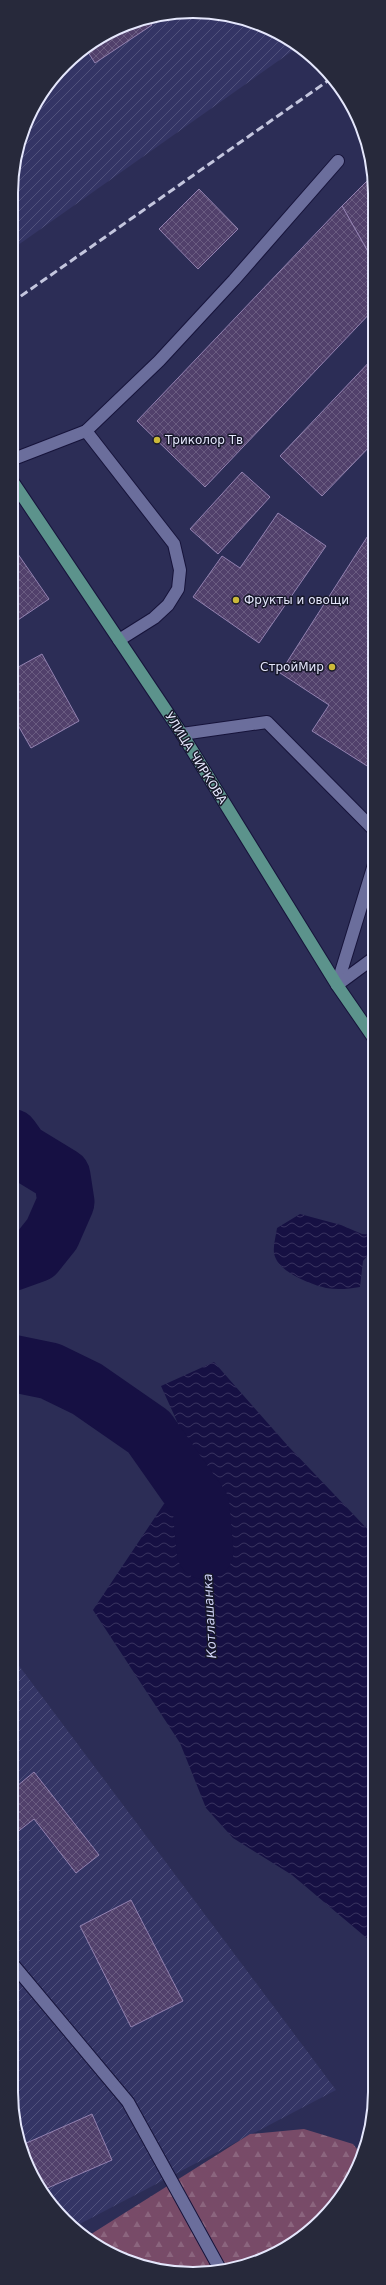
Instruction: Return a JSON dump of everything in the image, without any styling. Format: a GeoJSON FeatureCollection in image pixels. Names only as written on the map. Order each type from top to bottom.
{"type":"FeatureCollection","features":[{"type":"Feature","properties":{"kind":"main road","name":"УЛИЦА ЧИРКОВА"},"geometry":{"type":"LineString","coordinates":[[18,489],[182,734],[337,984],[368,1030]]}},
{"type":"Feature","properties":{"kind":"street"},"geometry":{"type":"LineString","coordinates":[[18,457],[86,431],[159,361],[338,161]]}},
{"type":"Feature","properties":{"kind":"street"},"geometry":{"type":"LineString","coordinates":[[86,431],[174,544],[180,570],[178,589],[168,605],[154,618],[119,640]]}},
{"type":"Feature","properties":{"kind":"street"},"geometry":{"type":"LineString","coordinates":[[182,734],[267,722],[368,824]]}},
{"type":"Feature","properties":{"kind":"street"},"geometry":{"type":"LineString","coordinates":[[337,984],[368,884]]}},
{"type":"Feature","properties":{"kind":"street"},"geometry":{"type":"LineString","coordinates":[[337,984],[368,962]]}},
{"type":"Feature","properties":{"kind":"street"},"geometry":{"type":"LineString","coordinates":[[18,1970],[128,2102],[219,2266]]}},
{"type":"Feature","properties":{"kind":"shaded area"},"geometry":{"type":"Polygon","coordinates":[[[182,18],[216,19],[249,27],[280,41],[294,50],[18,245],[18,182],[21,159],[27,137],[41,105],[54,86],[69,69],[86,54],[106,41],[126,31],[159,21],[182,18]]]}},
{"type":"Feature","properties":{"kind":"shaded area"},"geometry":{"type":"Polygon","coordinates":[[[18,1664],[336,2090],[79,2225],[54,2199],[41,2180],[31,2159],[21,2126],[18,2103],[18,1664]]]}},
{"type":"Feature","properties":{"kind":"green space"},"geometry":{"type":"Polygon","coordinates":[[[304,2129],[353,2144],[358,2150],[345,2180],[332,2199],[317,2216],[290,2238],[260,2254],[249,2258],[216,2266],[170,2266],[126,2254],[105,2244],[91,2234],[250,2134],[304,2129]]]}},
{"type":"Feature","properties":{"kind":"water"},"geometry":{"type":"Polygon","coordinates":[[[300,1214],[341,1225],[362,1234],[368,1234],[368,1255],[363,1261],[360,1287],[343,1289],[326,1288],[312,1284],[295,1276],[281,1266],[276,1260],[274,1244],[277,1228],[300,1214]]]}},
{"type":"Feature","properties":{"kind":"water"},"geometry":{"type":"Polygon","coordinates":[[[214,1362],[288,1446],[368,1530],[368,1939],[292,1875],[233,1838],[206,1808],[180,1743],[93,1610],[194,1459],[161,1386],[214,1362]]]}},
{"type":"Feature","properties":{"kind":"building"},"geometry":{"type":"Polygon","coordinates":[[[151,23],[152,25],[95,63],[88,52],[126,31],[151,23]]]}},
{"type":"Feature","properties":{"kind":"building"},"geometry":{"type":"Polygon","coordinates":[[[368,180],[368,252],[342,206],[368,180]]]}},
{"type":"Feature","properties":{"kind":"building"},"geometry":{"type":"Polygon","coordinates":[[[199,189],[238,229],[198,269],[159,229],[199,189]]]}},
{"type":"Feature","properties":{"kind":"building"},"geometry":{"type":"Polygon","coordinates":[[[342,206],[368,252],[368,315],[205,487],[137,421],[342,206]]]}},
{"type":"Feature","properties":{"kind":"building"},"geometry":{"type":"Polygon","coordinates":[[[368,363],[368,448],[322,496],[280,456],[368,363]]]}},
{"type":"Feature","properties":{"kind":"building"},"geometry":{"type":"Polygon","coordinates":[[[242,472],[270,497],[218,554],[190,529],[242,472]]]}},
{"type":"Feature","properties":{"kind":"building"},"geometry":{"type":"Polygon","coordinates":[[[278,513],[326,546],[259,643],[193,597],[222,556],[240,568],[278,513]]]}},
{"type":"Feature","properties":{"kind":"building"},"geometry":{"type":"Polygon","coordinates":[[[368,536],[368,767],[312,731],[329,705],[280,673],[368,536]]]}},
{"type":"Feature","properties":{"kind":"building"},"geometry":{"type":"Polygon","coordinates":[[[18,554],[49,599],[18,620],[18,554]]]}},
{"type":"Feature","properties":{"kind":"building"},"geometry":{"type":"Polygon","coordinates":[[[42,654],[79,721],[31,748],[18,725],[18,667],[42,654]]]}},
{"type":"Feature","properties":{"kind":"building"},"geometry":{"type":"Polygon","coordinates":[[[34,1772],[99,1855],[76,1873],[34,1819],[18,1832],[18,1785],[34,1772]]]}},
{"type":"Feature","properties":{"kind":"building"},"geometry":{"type":"Polygon","coordinates":[[[131,1900],[183,2001],[131,2027],[80,1926],[131,1900]]]}},
{"type":"Feature","properties":{"kind":"building"},"geometry":{"type":"Polygon","coordinates":[[[92,2114],[112,2160],[47,2188],[31,2159],[26,2143],[92,2114]]]}},
{"type":"Feature","properties":{"kind":"waterway","name":"Котлашанка"},"geometry":{"type":"LineString","coordinates":[[18,1147],[21,1151],[62,1176],[66,1202],[52,1234],[36,1254],[18,1260]]}},
{"type":"Feature","properties":{"kind":"waterway","name":"Котлашанка"},"geometry":{"type":"LineString","coordinates":[[18,1364],[50,1371],[87,1389],[149,1432],[201,1506],[205,1551]]}},
{"type":"Feature","properties":{"kind":"railway"},"geometry":{"type":"LineString","coordinates":[[18,298],[328,81]]}},
{"type":"Feature","properties":{"kind":"place","name":"Триколор Тв"},"geometry":{"type":"Point","coordinates":[157,440]}},
{"type":"Feature","properties":{"kind":"place","name":"Фрукты и овощи"},"geometry":{"type":"Point","coordinates":[236,600]}},
{"type":"Feature","properties":{"kind":"place","name":"СтройМир"},"geometry":{"type":"Point","coordinates":[332,667]}}]}
